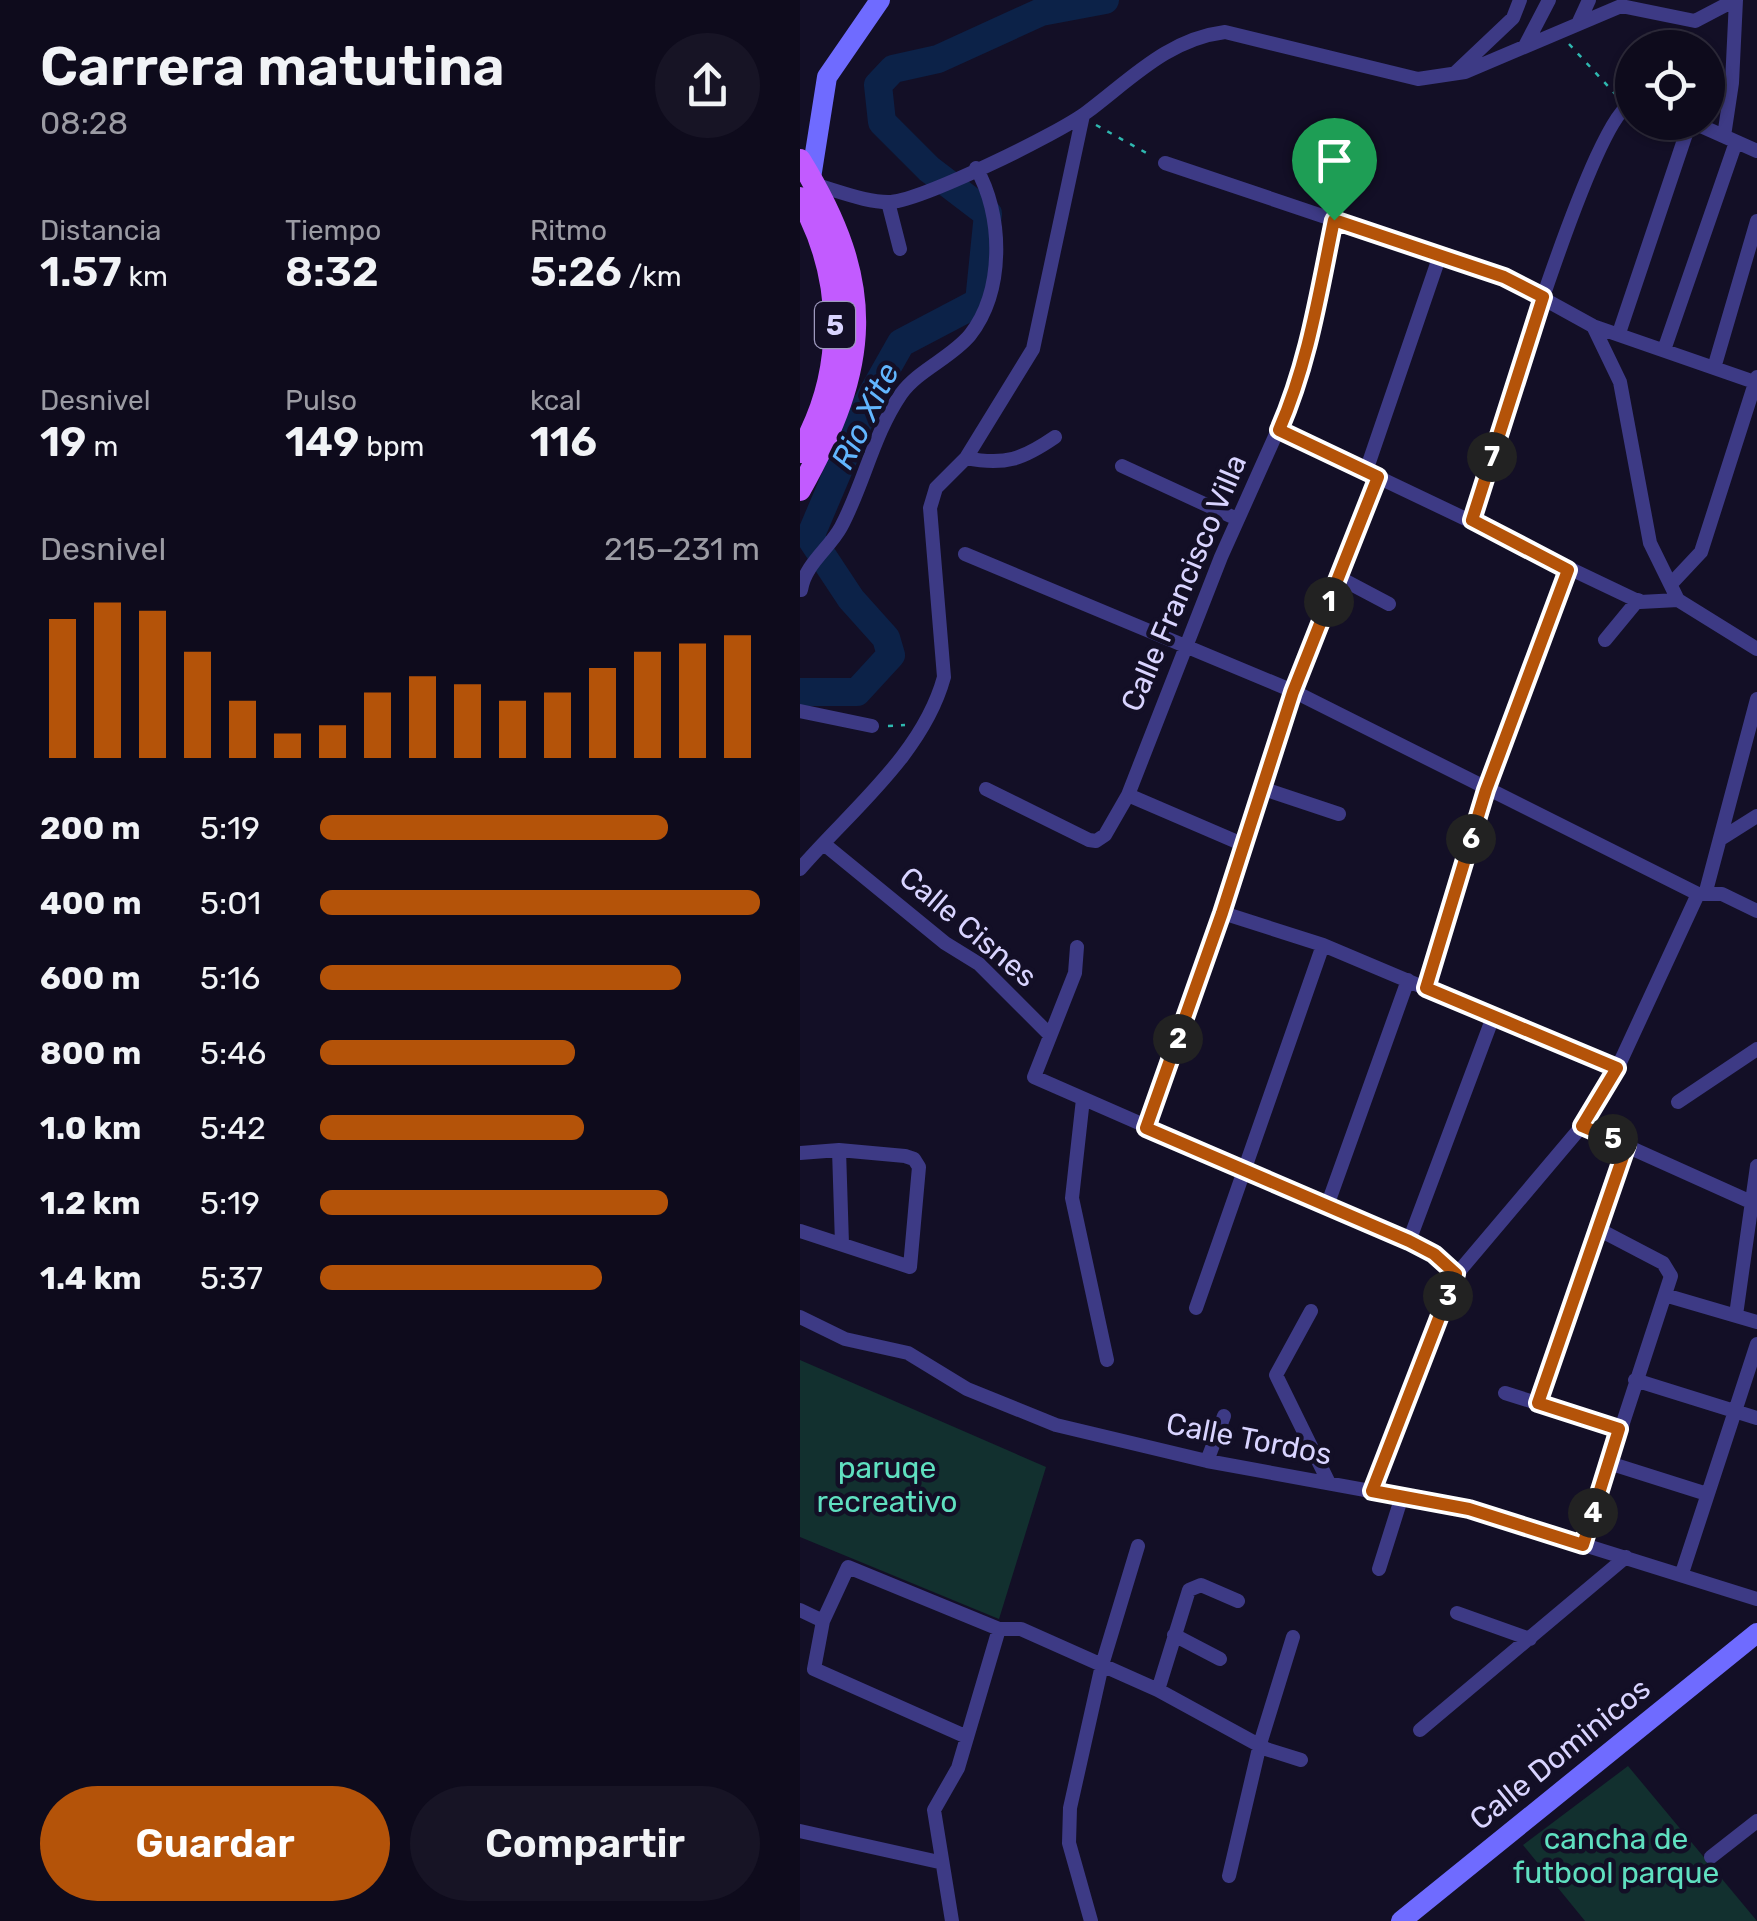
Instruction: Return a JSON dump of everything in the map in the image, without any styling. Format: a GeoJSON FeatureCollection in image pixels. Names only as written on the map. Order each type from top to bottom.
{"type":"FeatureCollection","features":[{"type":"Feature","properties":{"kind":"main road","name":"5"},"geometry":{"type":"LineString","coordinates":[[800,452],[826,391],[836,318],[828,262],[806,225],[807,180]]}},
{"type":"Feature","properties":{"kind":"main road","name":"5"},"geometry":{"type":"LineString","coordinates":[[800,490],[838,417],[856,323],[847,256],[807,180]]}},
{"type":"Feature","properties":{"kind":"street"},"geometry":{"type":"LineString","coordinates":[[880,0],[828,77],[807,180],[888,202],[911,198],[1083,115],[1141,68],[1197,35],[1225,32],[1418,79],[1451,76],[1621,6],[1696,21],[1736,0]]}},
{"type":"Feature","properties":{"kind":"street"},"geometry":{"type":"LineString","coordinates":[[1451,76],[1513,18],[1520,0]]}},
{"type":"Feature","properties":{"kind":"street"},"geometry":{"type":"LineString","coordinates":[[1525,46],[1549,0]]}},
{"type":"Feature","properties":{"kind":"street"},"geometry":{"type":"LineString","coordinates":[[1578,24],[1589,0]]}},
{"type":"Feature","properties":{"kind":"street"},"geometry":{"type":"LineString","coordinates":[[1664,350],[1730,139],[1736,0]]}},
{"type":"Feature","properties":{"kind":"street"},"geometry":{"type":"LineString","coordinates":[[800,869],[926,725],[944,677],[930,508],[936,488],[966,458],[1032,349],[1083,115]]}},
{"type":"Feature","properties":{"kind":"street"},"geometry":{"type":"LineString","coordinates":[[1472,520],[1543,297],[1615,120]]}},
{"type":"Feature","properties":{"kind":"street"},"geometry":{"type":"LineString","coordinates":[[1725,137],[1757,151]]}},
{"type":"Feature","properties":{"kind":"street"},"geometry":{"type":"LineString","coordinates":[[1619,333],[1685,140]]}},
{"type":"Feature","properties":{"kind":"street"},"geometry":{"type":"LineString","coordinates":[[1165,163],[1504,277],[1593,326],[1756,381],[1700,552],[1671,584]]}},
{"type":"Feature","properties":{"kind":"street"},"geometry":{"type":"LineString","coordinates":[[801,590],[808,568],[829,544],[904,390],[970,336],[980,316],[993,270],[995,219],[989,190],[970,170]]}},
{"type":"Feature","properties":{"kind":"street"},"geometry":{"type":"LineString","coordinates":[[888,202],[900,249]]}},
{"type":"Feature","properties":{"kind":"street","name":"Calle Francisco Villa"},"geometry":{"type":"LineString","coordinates":[[986,789],[1096,842],[1128,794],[1237,518],[1299,383],[1334,220]]}},
{"type":"Feature","properties":{"kind":"street"},"geometry":{"type":"LineString","coordinates":[[1714,368],[1757,221]]}},
{"type":"Feature","properties":{"kind":"street"},"geometry":{"type":"LineString","coordinates":[[1146,1128],[1222,913],[1293,692],[1338,577],[1440,255]]}},
{"type":"Feature","properties":{"kind":"street"},"geometry":{"type":"LineString","coordinates":[[1593,326],[1620,382],[1650,544],[1678,600]]}},
{"type":"Feature","properties":{"kind":"street"},"geometry":{"type":"LineString","coordinates":[[1279,430],[1638,600],[1678,600],[1757,649]]}},
{"type":"Feature","properties":{"kind":"street"},"geometry":{"type":"LineString","coordinates":[[966,458],[995,464],[1021,460],[1054,437]]}},
{"type":"Feature","properties":{"kind":"street"},"geometry":{"type":"LineString","coordinates":[[1122,466],[1237,518]]}},
{"type":"Feature","properties":{"kind":"street"},"geometry":{"type":"LineString","coordinates":[[966,554],[1293,692],[1702,893],[1757,911]]}},
{"type":"Feature","properties":{"kind":"street"},"geometry":{"type":"LineString","coordinates":[[1426,988],[1486,790],[1568,570]]}},
{"type":"Feature","properties":{"kind":"street"},"geometry":{"type":"LineString","coordinates":[[1338,577],[1390,604]]}},
{"type":"Feature","properties":{"kind":"street"},"geometry":{"type":"LineString","coordinates":[[1605,640],[1638,600]]}},
{"type":"Feature","properties":{"kind":"street"},"geometry":{"type":"LineString","coordinates":[[1372,1491],[1456,1274],[1582,1126],[1617,1068],[1702,893],[1722,838],[1740,751],[1757,699]]}},
{"type":"Feature","properties":{"kind":"street"},"geometry":{"type":"LineString","coordinates":[[800,711],[872,726]]}},
{"type":"Feature","properties":{"kind":"street"},"geometry":{"type":"LineString","coordinates":[[1261,788],[1340,814]]}},
{"type":"Feature","properties":{"kind":"street"},"geometry":{"type":"LineString","coordinates":[[1128,794],[1242,844]]}},
{"type":"Feature","properties":{"kind":"street"},"geometry":{"type":"LineString","coordinates":[[1722,838],[1757,816]]}},
{"type":"Feature","properties":{"kind":"street","name":"Calle Cisnes"},"geometry":{"type":"LineString","coordinates":[[824,844],[945,943],[979,964],[1048,1034]]}},
{"type":"Feature","properties":{"kind":"street"},"geometry":{"type":"LineString","coordinates":[[1222,913],[1323,945],[1617,1068]]}},
{"type":"Feature","properties":{"kind":"street"},"geometry":{"type":"LineString","coordinates":[[1196,1308],[1323,945]]}},
{"type":"Feature","properties":{"kind":"street"},"geometry":{"type":"LineString","coordinates":[[1077,947],[1075,973],[1034,1077],[1409,1241],[1434,1254],[1456,1274]]}},
{"type":"Feature","properties":{"kind":"street"},"geometry":{"type":"LineString","coordinates":[[1327,1206],[1408,980]]}},
{"type":"Feature","properties":{"kind":"street"},"geometry":{"type":"LineString","coordinates":[[1409,1241],[1494,1017]]}},
{"type":"Feature","properties":{"kind":"street"},"geometry":{"type":"LineString","coordinates":[[1678,1102],[1757,1049]]}},
{"type":"Feature","properties":{"kind":"street"},"geometry":{"type":"LineString","coordinates":[[1082,1099],[1072,1198],[1107,1360]]}},
{"type":"Feature","properties":{"kind":"street"},"geometry":{"type":"LineString","coordinates":[[1582,1126],[1751,1202]]}},
{"type":"Feature","properties":{"kind":"street"},"geometry":{"type":"LineString","coordinates":[[1538,1403],[1627,1145]]}},
{"type":"Feature","properties":{"kind":"street"},"geometry":{"type":"LineString","coordinates":[[800,1153],[839,1150],[914,1158],[919,1167],[910,1267],[800,1231]]}},
{"type":"Feature","properties":{"kind":"street"},"geometry":{"type":"LineString","coordinates":[[839,1150],[842,1244]]}},
{"type":"Feature","properties":{"kind":"street"},"geometry":{"type":"LineString","coordinates":[[1736,1315],[1757,1166]]}},
{"type":"Feature","properties":{"kind":"street"},"geometry":{"type":"LineString","coordinates":[[1583,1545],[1635,1380],[1668,1296],[1669,1268],[1598,1229]]}},
{"type":"Feature","properties":{"kind":"street"},"geometry":{"type":"LineString","coordinates":[[1668,1296],[1757,1322]]}},
{"type":"Feature","properties":{"kind":"street"},"geometry":{"type":"LineString","coordinates":[[1311,1311],[1276,1375],[1329,1483]]}},
{"type":"Feature","properties":{"kind":"street","name":"Calle Tordos"},"geometry":{"type":"LineString","coordinates":[[800,1317],[846,1339],[908,1353],[967,1389],[1056,1424],[1207,1460],[1469,1509],[1756,1596]]}},
{"type":"Feature","properties":{"kind":"street"},"geometry":{"type":"LineString","coordinates":[[1682,1573],[1732,1410],[1757,1344]]}},
{"type":"Feature","properties":{"kind":"street"},"geometry":{"type":"LineString","coordinates":[[1635,1380],[1757,1418]]}},
{"type":"Feature","properties":{"kind":"street"},"geometry":{"type":"LineString","coordinates":[[1505,1393],[1619,1429]]}},
{"type":"Feature","properties":{"kind":"street"},"geometry":{"type":"LineString","coordinates":[[1207,1460],[1224,1416]]}},
{"type":"Feature","properties":{"kind":"street"},"geometry":{"type":"LineString","coordinates":[[1609,1463],[1706,1494]]}},
{"type":"Feature","properties":{"kind":"street"},"geometry":{"type":"LineString","coordinates":[[1380,1569],[1402,1496]]}},
{"type":"Feature","properties":{"kind":"street"},"geometry":{"type":"LineString","coordinates":[[1091,1921],[1069,1843],[1070,1808],[1102,1665],[1138,1546]]}},
{"type":"Feature","properties":{"kind":"street"},"geometry":{"type":"LineString","coordinates":[[1420,1730],[1626,1557]]}},
{"type":"Feature","properties":{"kind":"street"},"geometry":{"type":"LineString","coordinates":[[968,1738],[814,1668],[823,1621],[848,1566],[999,1629],[1021,1629],[1301,1760]]}},
{"type":"Feature","properties":{"kind":"street"},"geometry":{"type":"LineString","coordinates":[[1158,1690],[1194,1585],[1238,1602]]}},
{"type":"Feature","properties":{"kind":"street"},"geometry":{"type":"LineString","coordinates":[[800,1610],[823,1621]]}},
{"type":"Feature","properties":{"kind":"street"},"geometry":{"type":"LineString","coordinates":[[1457,1613],[1530,1639]]}},
{"type":"Feature","properties":{"kind":"street"},"geometry":{"type":"LineString","coordinates":[[952,1921],[939,1862],[934,1810],[958,1768],[999,1629]]}},
{"type":"Feature","properties":{"kind":"street","name":"Calle Dominicos"},"geometry":{"type":"LineString","coordinates":[[1401,1921],[1757,1633]]}},
{"type":"Feature","properties":{"kind":"street"},"geometry":{"type":"LineString","coordinates":[[1174,1635],[1220,1659]]}},
{"type":"Feature","properties":{"kind":"street"},"geometry":{"type":"LineString","coordinates":[[1229,1876],[1260,1744],[1292,1638]]}},
{"type":"Feature","properties":{"kind":"street"},"geometry":{"type":"LineString","coordinates":[[1712,1857],[1757,1821]]}},
{"type":"Feature","properties":{"kind":"street"},"geometry":{"type":"LineString","coordinates":[[800,1830],[939,1862]]}},
{"type":"Feature","properties":{"kind":"path"},"geometry":{"type":"LineString","coordinates":[[1558,32],[1615,91]]}},
{"type":"Feature","properties":{"kind":"path"},"geometry":{"type":"LineString","coordinates":[[1083,115],[1165,163]]}},
{"type":"Feature","properties":{"kind":"path"},"geometry":{"type":"LineString","coordinates":[[872,726],[926,725]]}},
{"type":"Feature","properties":{"kind":"green space","name":"paruqe recreativo"},"geometry":{"type":"Polygon","coordinates":[[[800,1360],[1046,1467],[999,1619],[800,1537],[800,1360]]]}},
{"type":"Feature","properties":{"kind":"green space","name":"cancha de futbool parque"},"geometry":{"type":"Polygon","coordinates":[[[1628,1766],[1757,1921],[1585,1921],[1523,1845],[1628,1766]]]}},
{"type":"Feature","properties":{"kind":"waterway","name":"Rio Xite"},"geometry":{"type":"LineString","coordinates":[[800,692],[857,692],[891,655],[886,638],[851,599],[810,537],[866,405],[901,343],[979,302],[988,214],[929,169],[882,122],[878,85],[893,69],[938,59],[1041,12],[1105,0]]}},
{"type":"Feature","properties":{"kind":"route"},"geometry":{"type":"LineString","coordinates":[[1334,220],[1504,277],[1543,297],[1472,520],[1568,570],[1486,790],[1426,988],[1617,1068],[1582,1126],[1627,1145],[1538,1403],[1619,1429],[1583,1545],[1469,1509],[1372,1491],[1456,1274],[1434,1254],[1409,1241],[1146,1128],[1222,913],[1293,692],[1378,477],[1279,430],[1299,383],[1334,220]]}}]}
